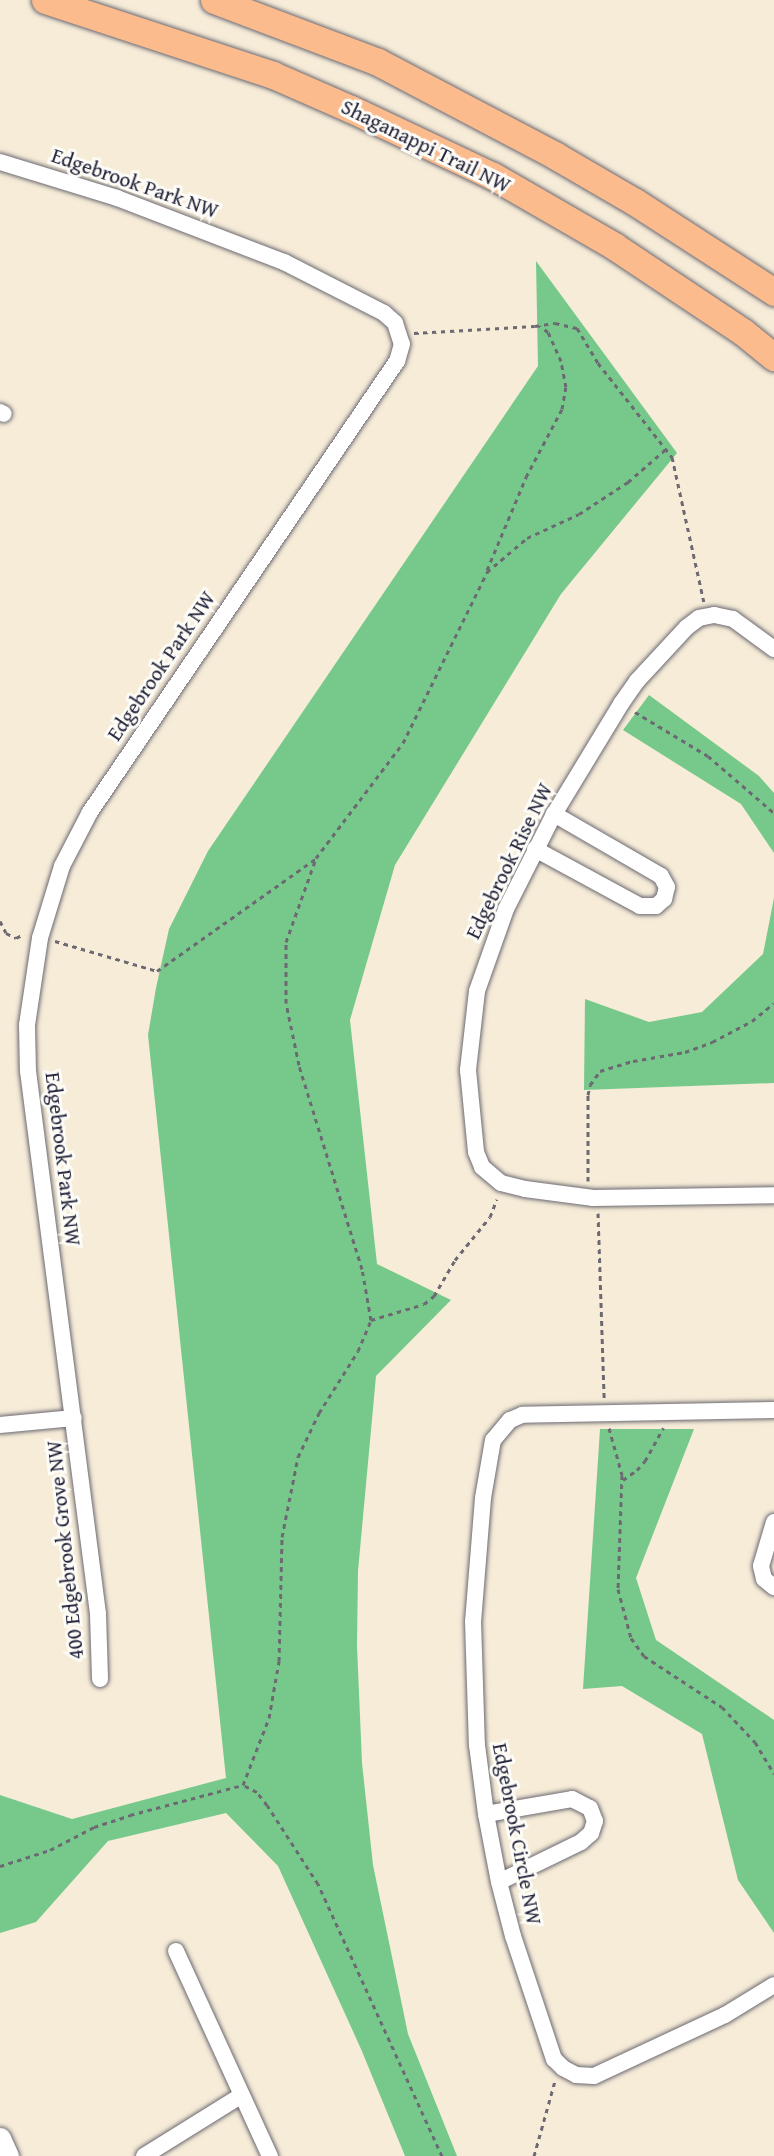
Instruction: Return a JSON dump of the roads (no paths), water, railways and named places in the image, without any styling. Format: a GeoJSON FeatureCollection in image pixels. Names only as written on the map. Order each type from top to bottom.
{"type":"FeatureCollection","features":[{"type":"Feature","properties":{"kind":"main road","name":"Shaganappi Trail NW"},"geometry":{"type":"LineString","coordinates":[[45,0],[273,75],[493,176],[614,246],[743,332],[774,357]]}},
{"type":"Feature","properties":{"kind":"main road"},"geometry":{"type":"LineString","coordinates":[[214,0],[388,68],[596,179],[774,292]]}},
{"type":"Feature","properties":{"kind":"street","name":"Edgebrook Park NW"},"geometry":{"type":"LineString","coordinates":[[0,162],[117,198],[284,262],[384,313],[395,323],[400,332],[402,344],[397,361],[90,812],[63,866],[33,936],[27,1025],[28,1071],[74,1418]]}},
{"type":"Feature","properties":{"kind":"street","name":"Edgebrook Rise NW"},"geometry":{"type":"LineString","coordinates":[[774,649],[733,619],[708,616],[699,618],[687,627],[637,681],[554,814],[491,945],[477,991],[470,1031],[468,1070],[476,1152],[482,1167],[501,1183],[525,1189],[593,1198],[774,1195]]}},
{"type":"Feature","properties":{"kind":"street"},"geometry":{"type":"LineString","coordinates":[[536,849],[640,906],[656,906],[664,899],[667,887],[661,876],[554,814]]}},
{"type":"Feature","properties":{"kind":"street","name":"Edgebrook Circle NW"},"geometry":{"type":"LineString","coordinates":[[774,1410],[522,1415],[510,1420],[493,1440],[483,1498],[473,1621],[477,1745],[486,1814],[499,1882],[551,2052],[559,2064],[576,2075],[594,2076],[725,2015],[774,1986]]}},
{"type":"Feature","properties":{"kind":"street"},"geometry":{"type":"LineString","coordinates":[[0,1425],[74,1418]]}},
{"type":"Feature","properties":{"kind":"street","name":"400 Edgebrook Grove NW"},"geometry":{"type":"LineString","coordinates":[[74,1418],[98,1614],[100,1679]]}},
{"type":"Feature","properties":{"kind":"street"},"geometry":{"type":"LineString","coordinates":[[774,1522],[761,1566],[764,1579],[774,1587]]}},
{"type":"Feature","properties":{"kind":"street"},"geometry":{"type":"LineString","coordinates":[[486,1814],[572,1799],[590,1808],[594,1821],[591,1833],[581,1842],[499,1882]]}},
{"type":"Feature","properties":{"kind":"street"},"geometry":{"type":"LineString","coordinates":[[176,1951],[270,2156]]}},
{"type":"Feature","properties":{"kind":"street"},"geometry":{"type":"LineString","coordinates":[[144,2156],[242,2096]]}},
{"type":"Feature","properties":{"kind":"street"},"geometry":{"type":"LineString","coordinates":[[0,2138],[8,2156]]}}]}
